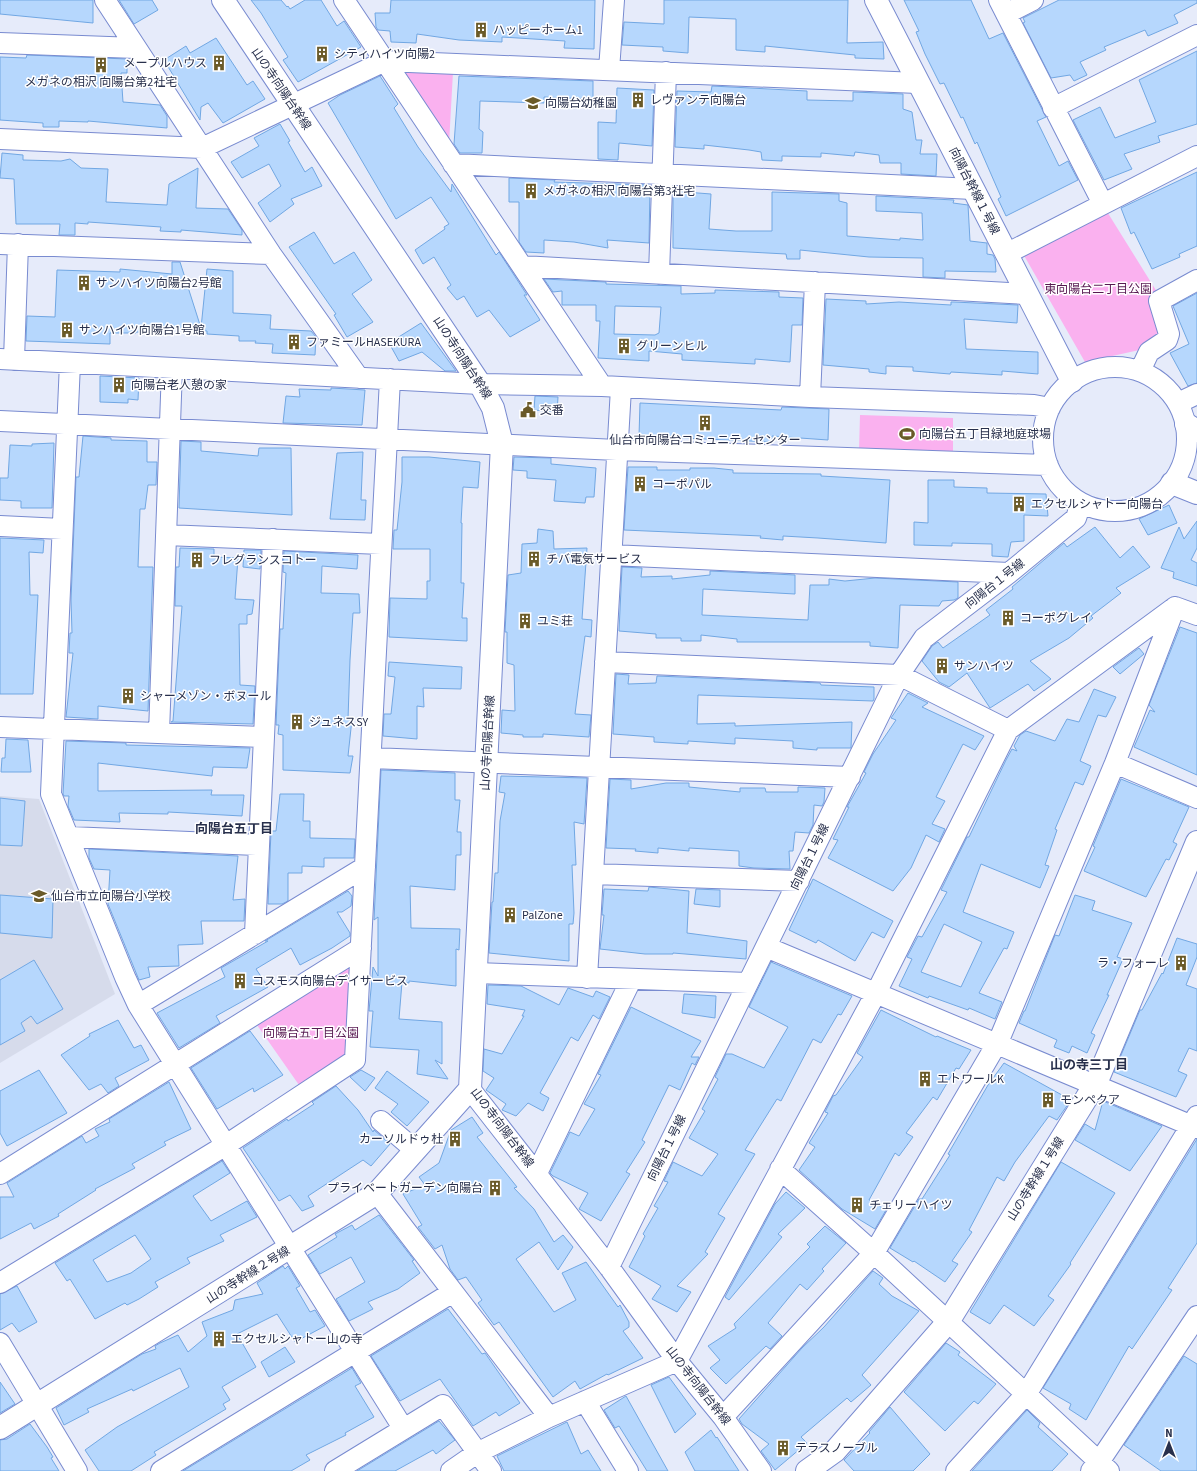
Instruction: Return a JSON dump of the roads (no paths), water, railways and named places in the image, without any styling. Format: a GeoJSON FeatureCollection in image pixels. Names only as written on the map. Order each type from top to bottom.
{"type":"FeatureCollection","features":[{"type":"Feature","properties":{"kind":"street"},"geometry":{"type":"LineString","coordinates":[[105,0],[271,254],[359,378]]}},
{"type":"Feature","properties":{"kind":"street","name":"山の寺向陽台幹線"},"geometry":{"type":"LineString","coordinates":[[223,0],[291,104],[480,384],[493,408],[502,444],[470,1089],[609,1266],[677,1361],[723,1417],[761,1471]]}},
{"type":"Feature","properties":{"kind":"street"},"geometry":{"type":"LineString","coordinates":[[344,0],[522,266],[611,387],[617,450],[587,978]]}},
{"type":"Feature","properties":{"kind":"street"},"geometry":{"type":"LineString","coordinates":[[609,70],[614,0]]}},
{"type":"Feature","properties":{"kind":"street","name":"向陽台幹線１号線"},"geometry":{"type":"LineString","coordinates":[[876,0],[1072,381]]}},
{"type":"Feature","properties":{"kind":"street"},"geometry":{"type":"LineString","coordinates":[[1033,0],[1002,7],[1102,204]]}},
{"type":"Feature","properties":{"kind":"street"},"geometry":{"type":"LineString","coordinates":[[1053,108],[1197,35]]}},
{"type":"Feature","properties":{"kind":"street"},"geometry":{"type":"LineString","coordinates":[[0,43],[136,48]]}},
{"type":"Feature","properties":{"kind":"street"},"geometry":{"type":"LineString","coordinates":[[0,139],[202,148],[291,104],[385,61],[918,83]]}},
{"type":"Feature","properties":{"kind":"street"},"geometry":{"type":"LineString","coordinates":[[659,274],[666,72]]}},
{"type":"Feature","properties":{"kind":"street"},"geometry":{"type":"LineString","coordinates":[[1006,254],[1197,156]]}},
{"type":"Feature","properties":{"kind":"street"},"geometry":{"type":"LineString","coordinates":[[453,164],[663,176],[973,189]]}},
{"type":"Feature","properties":{"kind":"street"},"geometry":{"type":"LineString","coordinates":[[271,254],[9,244],[7,360],[480,384],[611,387],[810,397],[1034,405],[1050,408]]}},
{"type":"Feature","properties":{"kind":"street"},"geometry":{"type":"LineString","coordinates":[[522,266],[1026,294]]}},
{"type":"Feature","properties":{"kind":"street"},"geometry":{"type":"LineString","coordinates":[[1140,371],[1149,352],[1167,340],[1169,334],[1159,301],[1197,280]]}},
{"type":"Feature","properties":{"kind":"street"},"geometry":{"type":"LineString","coordinates":[[810,397],[815,282]]}},
{"type":"Feature","properties":{"kind":"street"},"geometry":{"type":"LineString","coordinates":[[70,363],[52,729],[51,794],[125,977],[138,1005],[403,1428]]}},
{"type":"Feature","properties":{"kind":"street"},"geometry":{"type":"LineString","coordinates":[[1123,367],[1140,371],[1155,379],[1168,390],[1192,427],[1181,470],[1172,483],[1158,497],[1146,504],[1120,511],[1100,510],[1081,503],[1067,493],[1056,480],[1048,465],[1043,446],[1044,426],[1050,408],[1059,393],[1072,381],[1088,372],[1105,368],[1123,367]]}},
{"type":"Feature","properties":{"kind":"street"},"geometry":{"type":"LineString","coordinates":[[159,733],[172,368]]}},
{"type":"Feature","properties":{"kind":"street"},"geometry":{"type":"LineString","coordinates":[[0,1283],[226,1145],[355,1060],[390,379]]}},
{"type":"Feature","properties":{"kind":"street"},"geometry":{"type":"LineString","coordinates":[[1178,404],[1197,394]]}},
{"type":"Feature","properties":{"kind":"street"},"geometry":{"type":"LineString","coordinates":[[0,421],[617,450],[1048,465]]}},
{"type":"Feature","properties":{"kind":"street"},"geometry":{"type":"LineString","coordinates":[[1172,483],[1197,493]]}},
{"type":"Feature","properties":{"kind":"street","name":"向陽台１号線"},"geometry":{"type":"LineString","coordinates":[[609,1266],[899,675],[924,638],[1009,573],[1076,518],[1081,503]]}},
{"type":"Feature","properties":{"kind":"street"},"geometry":{"type":"LineString","coordinates":[[0,526],[62,529]]}},
{"type":"Feature","properties":{"kind":"street"},"geometry":{"type":"LineString","coordinates":[[166,535],[382,544]]}},
{"type":"Feature","properties":{"kind":"street"},"geometry":{"type":"LineString","coordinates":[[255,934],[273,540]]}},
{"type":"Feature","properties":{"kind":"street"},"geometry":{"type":"LineString","coordinates":[[611,555],[1009,573]]}},
{"type":"Feature","properties":{"kind":"street"},"geometry":{"type":"LineString","coordinates":[[1175,607],[1197,615]]}},
{"type":"Feature","properties":{"kind":"street"},"geometry":{"type":"LineString","coordinates":[[452,1471],[478,1453],[549,1417],[677,1361],[876,993],[1008,730],[1175,607]]}},
{"type":"Feature","properties":{"kind":"street"},"geometry":{"type":"LineString","coordinates":[[723,1417],[874,1253],[997,1044],[1116,763],[1175,607]]}},
{"type":"Feature","properties":{"kind":"street"},"geometry":{"type":"LineString","coordinates":[[605,662],[899,675],[1008,730]]}},
{"type":"Feature","properties":{"kind":"street"},"geometry":{"type":"LineString","coordinates":[[0,727],[264,738]]}},
{"type":"Feature","properties":{"kind":"street"},"geometry":{"type":"LineString","coordinates":[[371,758],[850,777]]}},
{"type":"Feature","properties":{"kind":"street"},"geometry":{"type":"LineString","coordinates":[[1116,763],[1197,798]]}},
{"type":"Feature","properties":{"kind":"street"},"geometry":{"type":"LineString","coordinates":[[69,838],[259,845]]}},
{"type":"Feature","properties":{"kind":"street","name":"山の寺幹線１号線"},"geometry":{"type":"LineString","coordinates":[[807,1471],[835,1451],[948,1322],[1094,1085],[1197,842]]}},
{"type":"Feature","properties":{"kind":"street"},"geometry":{"type":"LineString","coordinates":[[138,1005],[365,867]]}},
{"type":"Feature","properties":{"kind":"street"},"geometry":{"type":"LineString","coordinates":[[593,874],[799,881]]}},
{"type":"Feature","properties":{"kind":"street"},"geometry":{"type":"LineString","coordinates":[[766,947],[1094,1085],[1195,1123],[1027,1393],[956,1471]]}},
{"type":"Feature","properties":{"kind":"street"},"geometry":{"type":"LineString","coordinates":[[0,1174],[174,1063],[361,948]]}},
{"type":"Feature","properties":{"kind":"street"},"geometry":{"type":"LineString","coordinates":[[476,974],[748,983]]}},
{"type":"Feature","properties":{"kind":"street"},"geometry":{"type":"LineString","coordinates":[[537,1173],[631,980]]}},
{"type":"Feature","properties":{"kind":"street","name":"山の寺幹線２号線"},"geometry":{"type":"LineString","coordinates":[[0,1428],[377,1193],[470,1089]]}},
{"type":"Feature","properties":{"kind":"street"},"geometry":{"type":"LineString","coordinates":[[380,1121],[415,1150]]}},
{"type":"Feature","properties":{"kind":"street"},"geometry":{"type":"LineString","coordinates":[[780,1169],[1027,1393],[1100,1468],[1197,1316]]}},
{"type":"Feature","properties":{"kind":"street"},"geometry":{"type":"LineString","coordinates":[[377,1193],[549,1417]]}},
{"type":"Feature","properties":{"kind":"street"},"geometry":{"type":"LineString","coordinates":[[161,1471],[453,1292]]}},
{"type":"Feature","properties":{"kind":"street"},"geometry":{"type":"LineString","coordinates":[[0,1343],[77,1471]]}},
{"type":"Feature","properties":{"kind":"street"},"geometry":{"type":"LineString","coordinates":[[585,1401],[628,1471]]}},
{"type":"Feature","properties":{"kind":"street"},"geometry":{"type":"LineString","coordinates":[[335,1471],[442,1405],[491,1471]]}},
{"type":"Feature","properties":{"kind":"place","name":"ハッピーホーム1"},"geometry":{"type":"Point","coordinates":[481,30]}},
{"type":"Feature","properties":{"kind":"place","name":"シティハイツ向陽2"},"geometry":{"type":"Point","coordinates":[322,54]}},
{"type":"Feature","properties":{"kind":"place","name":"メープルハウス"},"geometry":{"type":"Point","coordinates":[219,63]}},
{"type":"Feature","properties":{"kind":"place","name":"メガネの相沢 向陽台第2社宅"},"geometry":{"type":"Point","coordinates":[101,65]}},
{"type":"Feature","properties":{"kind":"place","name":"レヴァンテ向陽台"},"geometry":{"type":"Point","coordinates":[638,100]}},
{"type":"Feature","properties":{"kind":"place","name":"向陽台幼稚園"},"geometry":{"type":"Point","coordinates":[533,103]}},
{"type":"Feature","properties":{"kind":"place","name":"メガネの相沢 向陽台第3社宅"},"geometry":{"type":"Point","coordinates":[531,191]}},
{"type":"Feature","properties":{"kind":"place","name":"サンハイツ向陽台2号館"},"geometry":{"type":"Point","coordinates":[84,283]}},
{"type":"Feature","properties":{"kind":"place","name":"サンハイツ向陽台1号館"},"geometry":{"type":"Point","coordinates":[67,330]}},
{"type":"Feature","properties":{"kind":"place","name":"ファミールHASEKURA"},"geometry":{"type":"Point","coordinates":[294,342]}},
{"type":"Feature","properties":{"kind":"place","name":"グリーンヒル"},"geometry":{"type":"Point","coordinates":[624,346]}},
{"type":"Feature","properties":{"kind":"place","name":"向陽台老人憩の家"},"geometry":{"type":"Point","coordinates":[119,385]}},
{"type":"Feature","properties":{"kind":"place","name":"交番"},"geometry":{"type":"Point","coordinates":[528,410]}},
{"type":"Feature","properties":{"kind":"place","name":"仙台市向陽台コミュニティセンター"},"geometry":{"type":"Point","coordinates":[705,423]}},
{"type":"Feature","properties":{"kind":"place","name":"向陽台五丁目緑地庭球場"},"geometry":{"type":"Point","coordinates":[907,434]}},
{"type":"Feature","properties":{"kind":"place","name":"コーポパル"},"geometry":{"type":"Point","coordinates":[640,484]}},
{"type":"Feature","properties":{"kind":"place","name":"エクセルシャトー向陽台"},"geometry":{"type":"Point","coordinates":[1019,504]}},
{"type":"Feature","properties":{"kind":"place","name":"チバ電気サービス"},"geometry":{"type":"Point","coordinates":[534,559]}},
{"type":"Feature","properties":{"kind":"place","name":"フレグランスコトー"},"geometry":{"type":"Point","coordinates":[197,560]}},
{"type":"Feature","properties":{"kind":"place","name":"コーポグレイ"},"geometry":{"type":"Point","coordinates":[1008,618]}},
{"type":"Feature","properties":{"kind":"place","name":"ユミ荘"},"geometry":{"type":"Point","coordinates":[525,621]}},
{"type":"Feature","properties":{"kind":"place","name":"サンハイツ"},"geometry":{"type":"Point","coordinates":[942,666]}},
{"type":"Feature","properties":{"kind":"place","name":"シャーメゾン・ボヌール"},"geometry":{"type":"Point","coordinates":[128,696]}},
{"type":"Feature","properties":{"kind":"place","name":"ジュネスSY"},"geometry":{"type":"Point","coordinates":[297,722]}},
{"type":"Feature","properties":{"kind":"place","name":"仙台市立向陽台小学校"},"geometry":{"type":"Point","coordinates":[39,896]}},
{"type":"Feature","properties":{"kind":"place","name":"PalZone"},"geometry":{"type":"Point","coordinates":[510,915]}},
{"type":"Feature","properties":{"kind":"place","name":"ラ・フォーレ"},"geometry":{"type":"Point","coordinates":[1181,963]}},
{"type":"Feature","properties":{"kind":"place","name":"コスモス向陽台デイサービス"},"geometry":{"type":"Point","coordinates":[240,981]}},
{"type":"Feature","properties":{"kind":"place","name":"エトワールK"},"geometry":{"type":"Point","coordinates":[925,1079]}},
{"type":"Feature","properties":{"kind":"place","name":"モンペクア"},"geometry":{"type":"Point","coordinates":[1048,1100]}},
{"type":"Feature","properties":{"kind":"place","name":"カーソルドゥ杜"},"geometry":{"type":"Point","coordinates":[455,1139]}},
{"type":"Feature","properties":{"kind":"place","name":"プライベートガーデン向陽台"},"geometry":{"type":"Point","coordinates":[495,1188]}},
{"type":"Feature","properties":{"kind":"place","name":"チェリーハイツ"},"geometry":{"type":"Point","coordinates":[857,1205]}},
{"type":"Feature","properties":{"kind":"place","name":"エクセルシャトー山の寺"},"geometry":{"type":"Point","coordinates":[219,1339]}},
{"type":"Feature","properties":{"kind":"place","name":"テラスノーブル"},"geometry":{"type":"Point","coordinates":[783,1448]}},
{"type":"Feature","properties":{"kind":"district","name":"向陽台五丁目"},"geometry":{"type":"Point","coordinates":[234,829]}},
{"type":"Feature","properties":{"kind":"district","name":"山の寺三丁目"},"geometry":{"type":"Point","coordinates":[1089,1065]}},
{"type":"Feature","properties":{"kind":"park label","name":"東向陽台二丁目公園"},"geometry":{"type":"Point","coordinates":[1098,289]}},
{"type":"Feature","properties":{"kind":"park label","name":"向陽台五丁目公園"},"geometry":{"type":"Point","coordinates":[311,1033]}}]}
